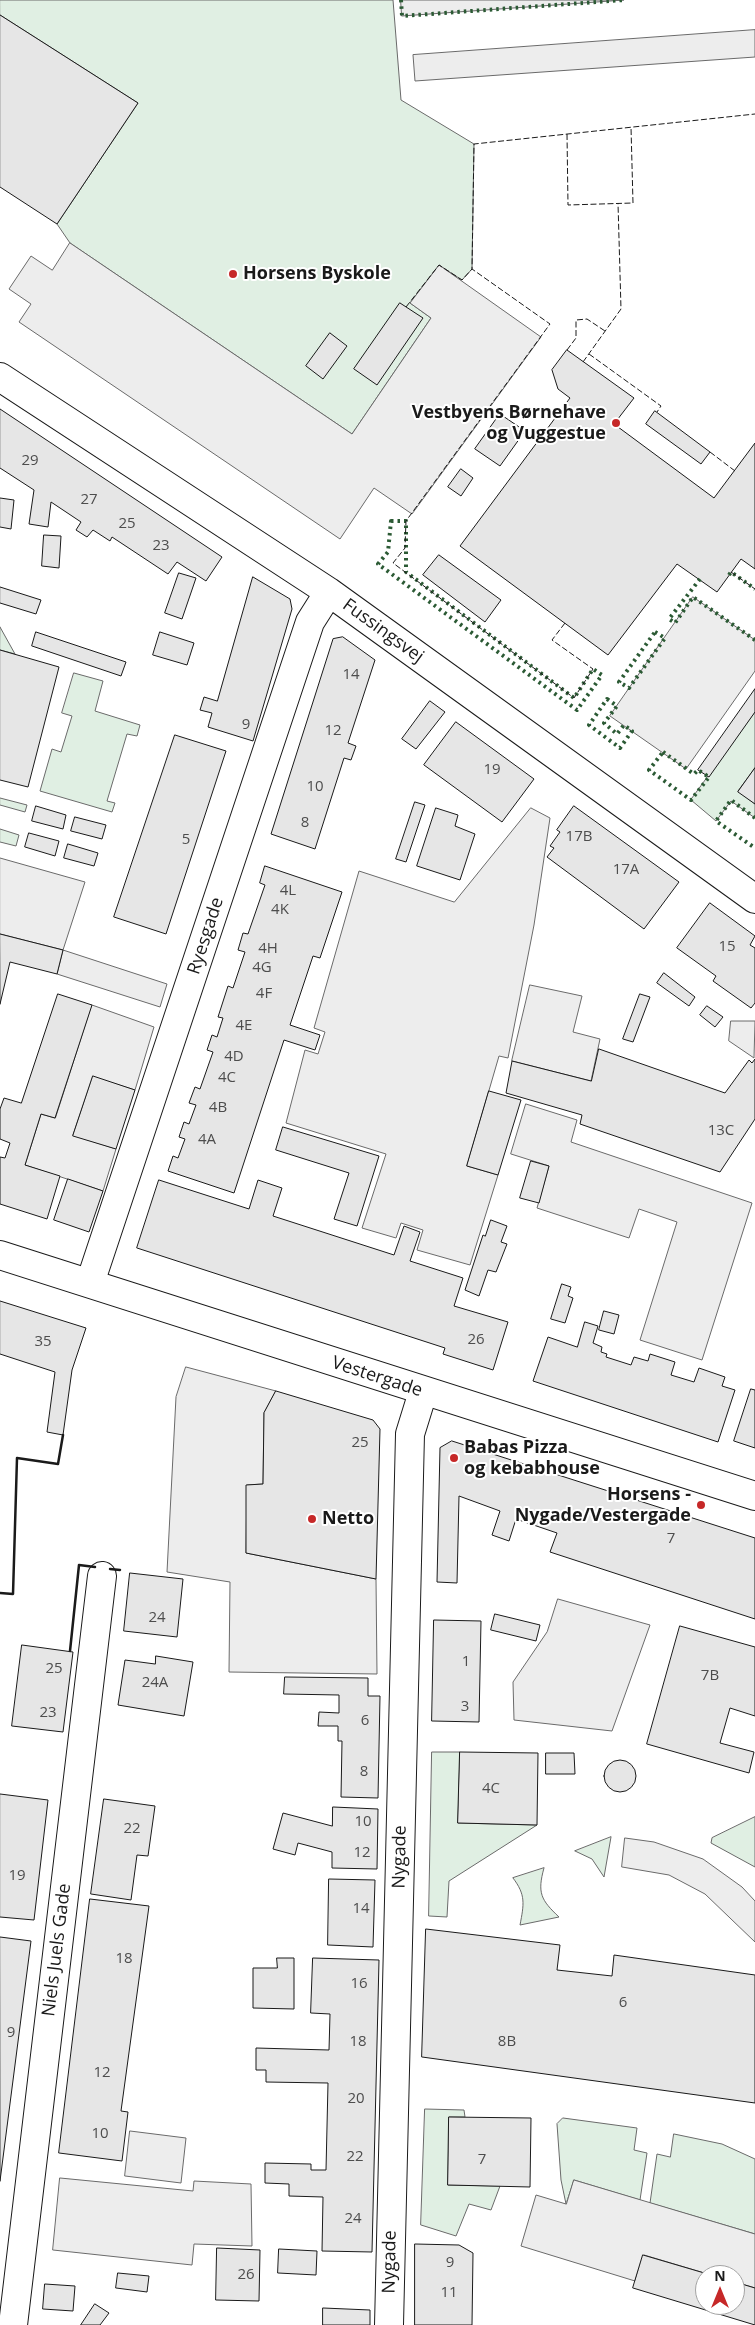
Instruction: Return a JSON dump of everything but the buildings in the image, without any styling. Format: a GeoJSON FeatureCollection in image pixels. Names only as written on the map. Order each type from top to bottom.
{"type":"FeatureCollection","features":[{"type":"Feature","properties":{"kind":"street","name":"Fussingsvej"},"geometry":{"type":"LineString","coordinates":[[0,378],[329,592],[755,899]]}},
{"type":"Feature","properties":{"kind":"street","name":"Ryesgade"},"geometry":{"type":"LineString","coordinates":[[90,1283],[310,622],[329,592]]}},
{"type":"Feature","properties":{"kind":"street","name":"Vestergade"},"geometry":{"type":"LineString","coordinates":[[0,1255],[423,1392],[755,1496]]}},
{"type":"Feature","properties":{"kind":"street","name":"Nygade"},"geometry":{"type":"LineString","coordinates":[[389,2325],[410,1434],[423,1392]]}},
{"type":"Feature","properties":{"kind":"street","name":"Niels Juels Gade"},"geometry":{"type":"LineString","coordinates":[[13,2325],[102,1576]]}},
{"type":"Feature","properties":{"kind":"green space","name":"Horsens Byskole"},"geometry":{"type":"Polygon","coordinates":[[[0,0],[393,0],[401,100],[474,144],[472,269],[462,280],[439,265],[410,303],[431,318],[352,434],[70,243],[57,224],[138,103],[0,15],[0,0]]]}},
{"type":"Feature","properties":{"kind":"green space"},"geometry":{"type":"Polygon","coordinates":[[[0,627],[15,654],[0,650],[0,627]]]}},
{"type":"Feature","properties":{"kind":"green space"},"geometry":{"type":"Polygon","coordinates":[[[74,673],[103,681],[95,711],[140,725],[137,736],[127,734],[107,801],[115,803],[112,812],[40,791],[52,749],[61,752],[72,716],[62,713],[74,673]]]}},
{"type":"Feature","properties":{"kind":"green space"},"geometry":{"type":"Polygon","coordinates":[[[755,712],[755,768],[738,791],[755,804],[755,818],[731,801],[716,821],[691,800],[755,712]]]}},
{"type":"Feature","properties":{"kind":"green space"},"geometry":{"type":"Polygon","coordinates":[[[0,798],[27,805],[25,812],[0,805],[0,798]]]}},
{"type":"Feature","properties":{"kind":"green space"},"geometry":{"type":"Polygon","coordinates":[[[0,829],[19,835],[16,846],[0,842],[0,829]]]}},
{"type":"Feature","properties":{"kind":"green space"},"geometry":{"type":"Polygon","coordinates":[[[432,1752],[460,1752],[458,1823],[537,1825],[449,1881],[447,1917],[429,1916],[432,1752]]]}},
{"type":"Feature","properties":{"kind":"green space"},"geometry":{"type":"Polygon","coordinates":[[[755,1817],[755,1867],[711,1843],[712,1838],[755,1817]]]}},
{"type":"Feature","properties":{"kind":"green space"},"geometry":{"type":"Polygon","coordinates":[[[611,1837],[604,1877],[592,1859],[575,1851],[611,1837]]]}},
{"type":"Feature","properties":{"kind":"green space"},"geometry":{"type":"Polygon","coordinates":[[[544,1868],[541,1884],[542,1896],[548,1906],[559,1917],[520,1925],[523,1900],[513,1878],[544,1868]]]}},
{"type":"Feature","properties":{"kind":"green space"},"geometry":{"type":"Polygon","coordinates":[[[425,2109],[464,2110],[465,2117],[449,2117],[448,2185],[500,2186],[491,2210],[469,2204],[456,2236],[421,2225],[425,2109]]]}},
{"type":"Feature","properties":{"kind":"green space"},"geometry":{"type":"Polygon","coordinates":[[[563,2118],[637,2128],[634,2150],[647,2153],[640,2200],[574,2180],[566,2204],[561,2180],[557,2124],[563,2118]]]}},
{"type":"Feature","properties":{"kind":"green space"},"geometry":{"type":"Polygon","coordinates":[[[674,2134],[722,2144],[755,2159],[755,2234],[650,2203],[657,2154],[670,2157],[674,2134]]]}},
{"type":"Feature","properties":{"kind":"shaded area"},"geometry":{"type":"Polygon","coordinates":[[[401,0],[624,0],[402,16],[401,0]]]}},
{"type":"Feature","properties":{"kind":"shaded area"},"geometry":{"type":"Polygon","coordinates":[[[755,30],[755,57],[415,81],[413,55],[755,30]]]}},
{"type":"Feature","properties":{"kind":"shaded area"},"geometry":{"type":"Polygon","coordinates":[[[70,243],[352,434],[431,318],[410,303],[439,265],[541,337],[412,514],[374,488],[340,539],[19,322],[31,304],[9,289],[31,256],[52,270],[70,243]]]}},
{"type":"Feature","properties":{"kind":"shaded area"},"geometry":{"type":"Polygon","coordinates":[[[693,597],[755,640],[755,671],[686,769],[610,716],[693,597]]]}},
{"type":"Feature","properties":{"kind":"shaded area"},"geometry":{"type":"Polygon","coordinates":[[[531,808],[550,818],[534,925],[508,1058],[499,1056],[467,1166],[498,1175],[470,1265],[417,1250],[423,1230],[401,1223],[396,1238],[362,1228],[386,1154],[286,1123],[305,1050],[318,1054],[325,1032],[314,1028],[359,871],[454,902],[531,808]]]}},
{"type":"Feature","properties":{"kind":"shaded area"},"geometry":{"type":"Polygon","coordinates":[[[0,858],[85,882],[63,950],[0,934],[0,858]]]}},
{"type":"Feature","properties":{"kind":"shaded area"},"geometry":{"type":"Polygon","coordinates":[[[63,950],[167,984],[160,1007],[57,974],[63,950]]]}},
{"type":"Feature","properties":{"kind":"shaded area"},"geometry":{"type":"Polygon","coordinates":[[[530,985],[582,996],[573,1032],[600,1039],[591,1081],[512,1061],[530,985]]]}},
{"type":"Feature","properties":{"kind":"shaded area"},"geometry":{"type":"Polygon","coordinates":[[[92,1005],[154,1027],[135,1090],[93,1077],[73,1135],[116,1149],[103,1191],[25,1165],[41,1114],[55,1118],[92,1005]]]}},
{"type":"Feature","properties":{"kind":"shaded area"},"geometry":{"type":"Polygon","coordinates":[[[731,1021],[755,1021],[754,1058],[729,1041],[731,1021]]]}},
{"type":"Feature","properties":{"kind":"shaded area"},"geometry":{"type":"Polygon","coordinates":[[[526,1104],[577,1120],[571,1142],[752,1203],[702,1360],[640,1340],[677,1222],[639,1209],[629,1238],[537,1208],[549,1166],[511,1154],[526,1104]]]}},
{"type":"Feature","properties":{"kind":"shaded area"},"geometry":{"type":"Polygon","coordinates":[[[186,1367],[276,1391],[264,1413],[263,1484],[247,1485],[246,1553],[376,1579],[377,1674],[229,1672],[230,1582],[167,1572],[176,1397],[186,1367]]]}},
{"type":"Feature","properties":{"kind":"shaded area"},"geometry":{"type":"Polygon","coordinates":[[[558,1599],[650,1625],[612,1731],[514,1720],[513,1682],[547,1632],[558,1599]]]}},
{"type":"Feature","properties":{"kind":"shaded area"},"geometry":{"type":"Polygon","coordinates":[[[625,1838],[654,1842],[703,1859],[742,1887],[755,1901],[755,1942],[705,1894],[669,1875],[622,1867],[625,1838]]]}},
{"type":"Feature","properties":{"kind":"shaded area"},"geometry":{"type":"Polygon","coordinates":[[[130,2131],[186,2138],[181,2183],[125,2176],[130,2131]]]}},
{"type":"Feature","properties":{"kind":"shaded area"},"geometry":{"type":"Polygon","coordinates":[[[60,2178],[193,2191],[194,2181],[251,2184],[252,2246],[194,2244],[192,2265],[53,2250],[60,2178]]]}},
{"type":"Feature","properties":{"kind":"shaded area"},"geometry":{"type":"Polygon","coordinates":[[[574,2180],[755,2234],[755,2288],[745,2285],[745,2265],[695,2265],[695,2270],[644,2255],[635,2281],[521,2246],[536,2195],[566,2204],[574,2180]]]}},
{"type":"Feature","properties":{"kind":"hedge"},"geometry":{"type":"LineString","coordinates":[[401,0],[402,16],[624,0]]}},
{"type":"Feature","properties":{"kind":"hedge"},"geometry":{"type":"LineString","coordinates":[[391,521],[406,521],[406,572],[574,698],[593,669],[602,675],[577,710],[378,564],[388,552],[391,521]]}},
{"type":"Feature","properties":{"kind":"hedge"},"geometry":{"type":"LineString","coordinates":[[729,575],[731,572],[755,589]]}},
{"type":"Feature","properties":{"kind":"hedge"},"geometry":{"type":"LineString","coordinates":[[700,579],[669,619],[675,623],[693,597],[755,640]]}},
{"type":"Feature","properties":{"kind":"hedge"},"geometry":{"type":"LineString","coordinates":[[655,632],[665,638],[629,688],[619,682],[655,632]]}},
{"type":"Feature","properties":{"kind":"hedge"},"geometry":{"type":"LineString","coordinates":[[607,699],[617,706],[604,723],[617,734],[624,725],[632,731],[620,748],[589,725],[607,699]]}},
{"type":"Feature","properties":{"kind":"hedge"},"geometry":{"type":"LineString","coordinates":[[663,752],[694,774],[698,770],[709,777],[691,800],[649,770],[663,752]]}},
{"type":"Feature","properties":{"kind":"hedge"},"geometry":{"type":"LineString","coordinates":[[755,818],[731,800],[716,821],[755,848]]}},
{"type":"Feature","properties":{"kind":"fence"},"geometry":{"type":"LineString","coordinates":[[565,623],[552,640],[593,669],[574,698],[393,563],[405,548],[406,521],[550,324],[472,269],[474,144],[755,114]]}},
{"type":"Feature","properties":{"kind":"fence"},"geometry":{"type":"LineString","coordinates":[[567,134],[568,205],[633,203],[631,127]]}},
{"type":"Feature","properties":{"kind":"fence"},"geometry":{"type":"LineString","coordinates":[[583,362],[621,309],[618,203]]}},
{"type":"Feature","properties":{"kind":"fence"},"geometry":{"type":"LineString","coordinates":[[406,307],[439,265],[462,280],[472,269]]}},
{"type":"Feature","properties":{"kind":"fence"},"geometry":{"type":"LineString","coordinates":[[567,350],[576,338],[576,320],[587,319],[605,331]]}},
{"type":"Feature","properties":{"kind":"fence"},"geometry":{"type":"LineString","coordinates":[[589,354],[661,406],[657,412]]}},
{"type":"Feature","properties":{"kind":"fence"},"geometry":{"type":"LineString","coordinates":[[710,452],[735,471]]}},
{"type":"Feature","properties":{"kind":"fence"},"geometry":{"type":"LineString","coordinates":[[731,572],[755,589]]}},
{"type":"Feature","properties":{"kind":"wall"},"geometry":{"type":"LineString","coordinates":[[0,1593],[13,1594],[17,1458],[58,1464],[63,1435]]}},
{"type":"Feature","properties":{"kind":"wall"},"geometry":{"type":"LineString","coordinates":[[70,1651],[79,1565],[95,1567]]}},
{"type":"Feature","properties":{"kind":"wall"},"geometry":{"type":"LineString","coordinates":[[110,1569],[120,1570]]}},
{"type":"Feature","properties":{"kind":"place","name":"Horsens Byskole"},"geometry":{"type":"Point","coordinates":[233,274]}},
{"type":"Feature","properties":{"kind":"place","name":"Vestbyens Børnehave og Vuggestue"},"geometry":{"type":"Point","coordinates":[616,423]}},
{"type":"Feature","properties":{"kind":"place","name":"Babas Pizza og kebabhouse"},"geometry":{"type":"Point","coordinates":[454,1458]}},
{"type":"Feature","properties":{"kind":"place","name":"Horsens - Nygade/Vestergade"},"geometry":{"type":"Point","coordinates":[701,1505]}},
{"type":"Feature","properties":{"kind":"place","name":"Netto"},"geometry":{"type":"Point","coordinates":[312,1519]}}]}
